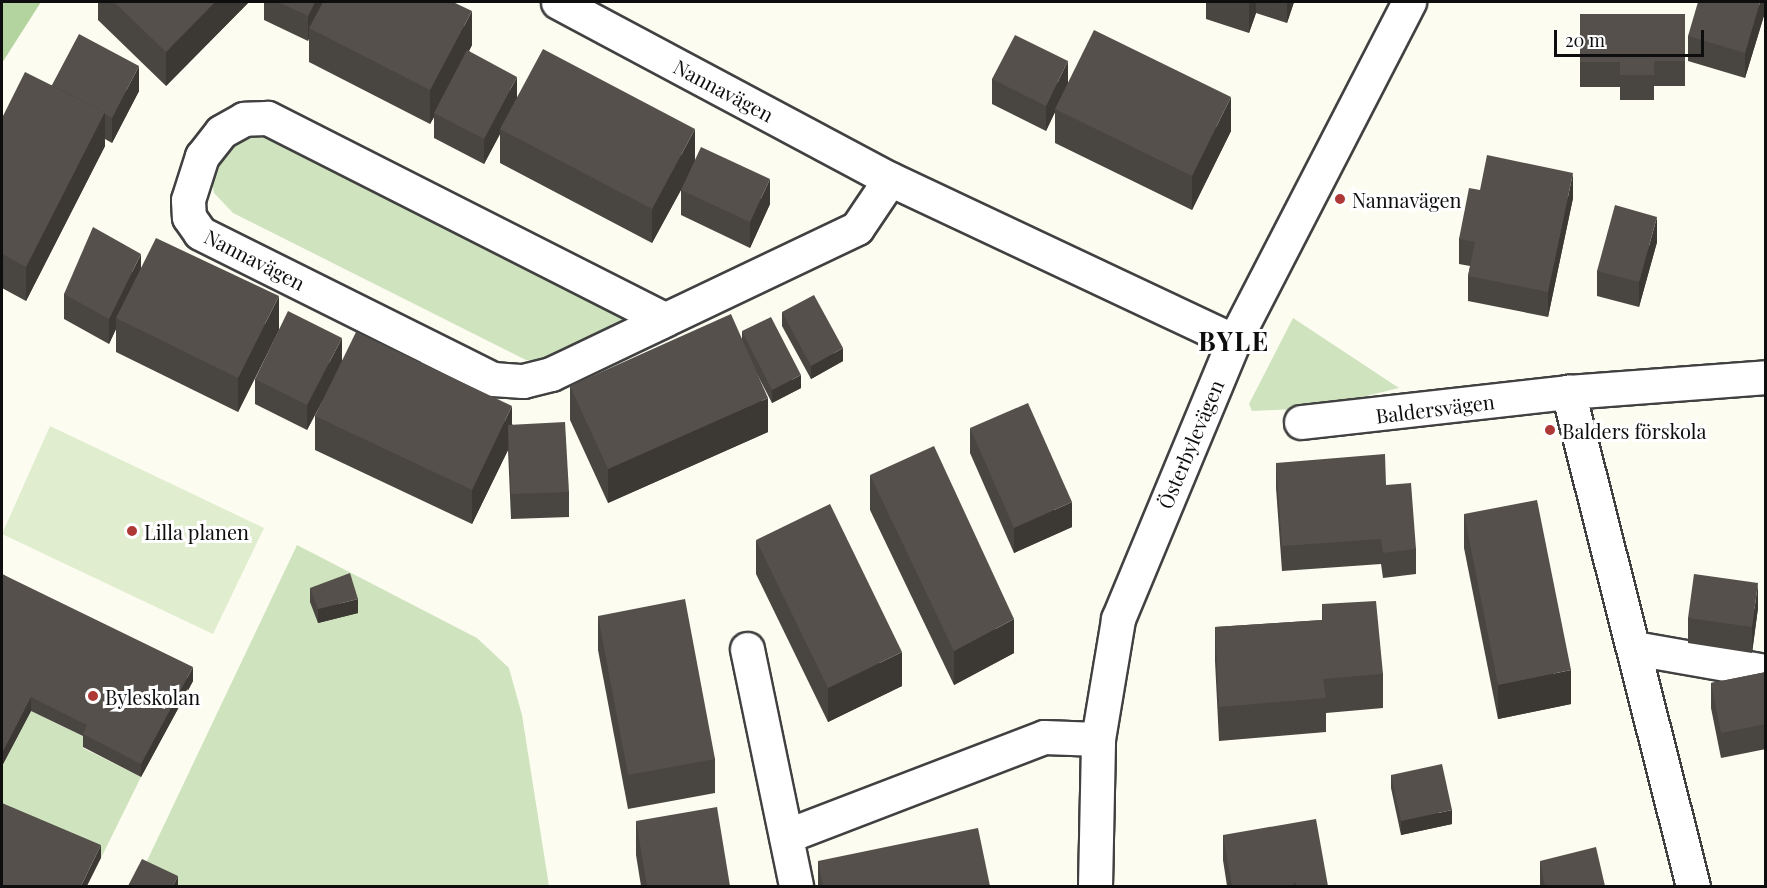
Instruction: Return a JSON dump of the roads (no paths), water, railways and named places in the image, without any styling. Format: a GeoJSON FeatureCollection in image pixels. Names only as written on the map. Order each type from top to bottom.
{"type":"FeatureCollection","features":[{"type":"Feature","properties":{"kind":"street","name":"Nannavägen"},"geometry":{"type":"LineString","coordinates":[[558,2],[890,178],[1234,341]]}},
{"type":"Feature","properties":{"kind":"street","name":"Österbylevägen"},"geometry":{"type":"LineString","coordinates":[[1095,886],[1098,739],[1118,619],[1234,341],[1409,2]]}},
{"type":"Feature","properties":{"kind":"street","name":"Nannavägen"},"geometry":{"type":"LineString","coordinates":[[664,319],[267,118],[244,119],[222,132],[202,156],[188,200],[189,217],[200,232],[493,379],[551,374],[857,228],[890,178]]}},
{"type":"Feature","properties":{"kind":"street","name":"Baldersvägen"},"geometry":{"type":"LineString","coordinates":[[1301,422],[1568,392],[1766,377]]}},
{"type":"Feature","properties":{"kind":"street"},"geometry":{"type":"LineString","coordinates":[[1568,392],[1635,648],[1693,886]]}},
{"type":"Feature","properties":{"kind":"street"},"geometry":{"type":"LineString","coordinates":[[1635,648],[1766,671]]}},
{"type":"Feature","properties":{"kind":"street"},"geometry":{"type":"LineString","coordinates":[[747,649],[796,886]]}},
{"type":"Feature","properties":{"kind":"street"},"geometry":{"type":"LineString","coordinates":[[786,836],[1044,737],[1098,739]]}},
{"type":"Feature","properties":{"kind":"place","name":"Nannavägen"},"geometry":{"type":"Point","coordinates":[1340,199]}},
{"type":"Feature","properties":{"kind":"place","name":"Balders förskola"},"geometry":{"type":"Point","coordinates":[1550,430]}},
{"type":"Feature","properties":{"kind":"place","name":"Lilla planen"},"geometry":{"type":"Point","coordinates":[132,531]}},
{"type":"Feature","properties":{"kind":"place","name":"Byleskolan"},"geometry":{"type":"Point","coordinates":[93,696]}},
{"type":"Feature","properties":{"kind":"district","name":"BYLE"},"geometry":{"type":"Point","coordinates":[1234,341]}}]}
